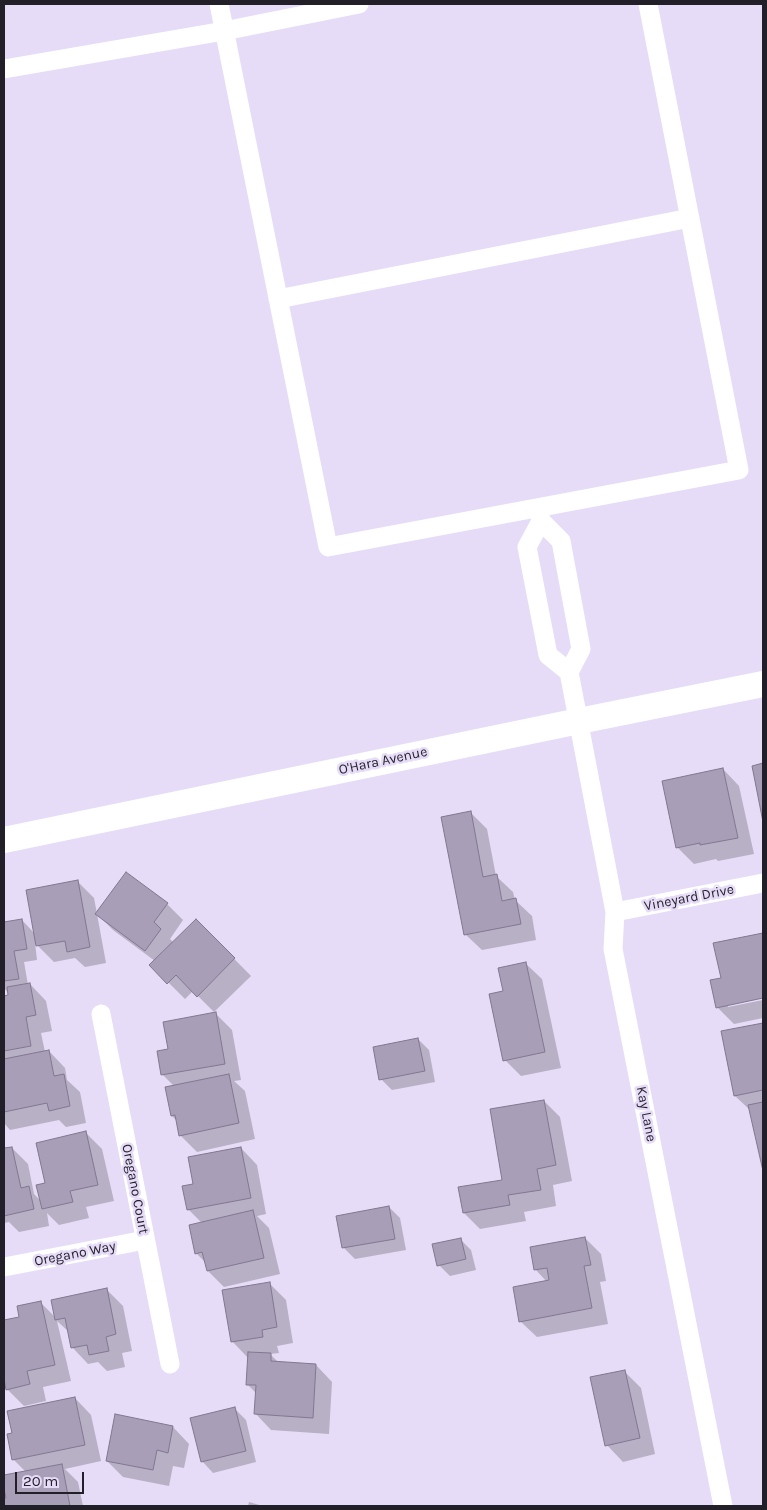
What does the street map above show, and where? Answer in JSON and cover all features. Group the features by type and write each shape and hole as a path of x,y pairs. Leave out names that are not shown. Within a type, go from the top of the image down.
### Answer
{"main road":[{"name":"O'Hara Avenue","path":"4,840 763,684"}],"street":[{"path":"219,4 328,547 540,514 740,470 648,4"},
{"path":"4,70 224,31 359,4"},
{"path":"278,299 690,218"},
{"path":"540,514 561,542 582,649 569,672 548,655 529,556 528,547 540,514"},
{"name":"Kay Lane","path":"569,672 615,912 613,949 723,1506"},
{"name":"Vineyard Drive","path":"615,912 763,883"},
{"name":"Oregano Court","path":"101,1014 170,1364"},
{"name":"Oregano Way","path":"4,1267 146,1240"}],"building":[{"path":"763,763 763,822 752,766"},
{"path":"723,768 738,838 676,848 662,781"},
{"path":"471,811 483,877 497,874 502,901 516,898 521,924 464,935 441,817"},
{"path":"126,872 168,903 154,922 161,929 145,951 95,914"},
{"path":"78,880 90,947 67,952 65,941 36,946 26,890"},
{"path":"22,919 27,949 14,951 19,979 4,981 4,922"},
{"path":"196,919 235,958 197,997 176,975 167,984 149,965"},
{"path":"763,933 763,998 716,1008 710,980 721,978 713,943"},
{"path":"526,962 545,1052 503,1061 489,994 503,991 498,968"},
{"path":"30,983 36,1015 26,1017 31,1046 4,1051 4,996 8,995 7,987"},
{"path":"216,1012 225,1064 161,1075 157,1051 168,1049 163,1022"},
{"path":"763,1023 763,1090 734,1096 721,1031"},
{"path":"418,1038 425,1071 379,1080 373,1047"},
{"path":"49,1050 54,1076 64,1074 70,1106 49,1111 47,1103 4,1112 4,1059"},
{"path":"229,1074 239,1123 179,1136 175,1115 171,1116 165,1087"},
{"path":"544,1100 556,1165 537,1169 541,1190 508,1195 510,1205 463,1213 458,1187 502,1180 490,1109"},
{"path":"763,1102 763,1171 748,1105"},
{"path":"86,1131 98,1185 70,1191 73,1202 42,1209 36,1185 45,1183 36,1143"},
{"path":"12,1147 21,1188 29,1186 34,1209 4,1216 4,1148"},
{"path":"241,1147 251,1198 187,1210 182,1186 193,1184 188,1157"},
{"path":"389,1206 395,1239 342,1248 336,1216"},
{"path":"253,1210 264,1258 207,1271 202,1252 195,1254 189,1225"},
{"path":"585,1237 591,1265 584,1266 592,1308 519,1322 513,1287 549,1280 547,1268 534,1270 530,1247"},
{"path":"461,1238 466,1259 437,1266 432,1244"},
{"path":"270,1282 277,1327 262,1330 263,1337 231,1342 222,1290"},
{"path":"107,1288 116,1334 106,1337 109,1351 89,1355 87,1345 71,1348 65,1318 55,1320 51,1300"},
{"path":"41,1301 55,1365 27,1371 30,1384 6,1390 4,1379 4,1320 19,1317 17,1306"},
{"path":"248,1352 271,1353 271,1361 316,1364 313,1418 254,1414 256,1385 246,1385"},
{"path":"625,1370 640,1438 605,1446 590,1377"},
{"path":"75,1397 85,1445 12,1460 7,1434 12,1433 7,1411"},
{"path":"235,1407 246,1451 201,1462 190,1418"},
{"path":"115,1414 173,1426 168,1453 157,1450 153,1470 106,1461"},
{"path":"62,1464 70,1506 4,1506 4,1498 6,1498 4,1475"}]}
